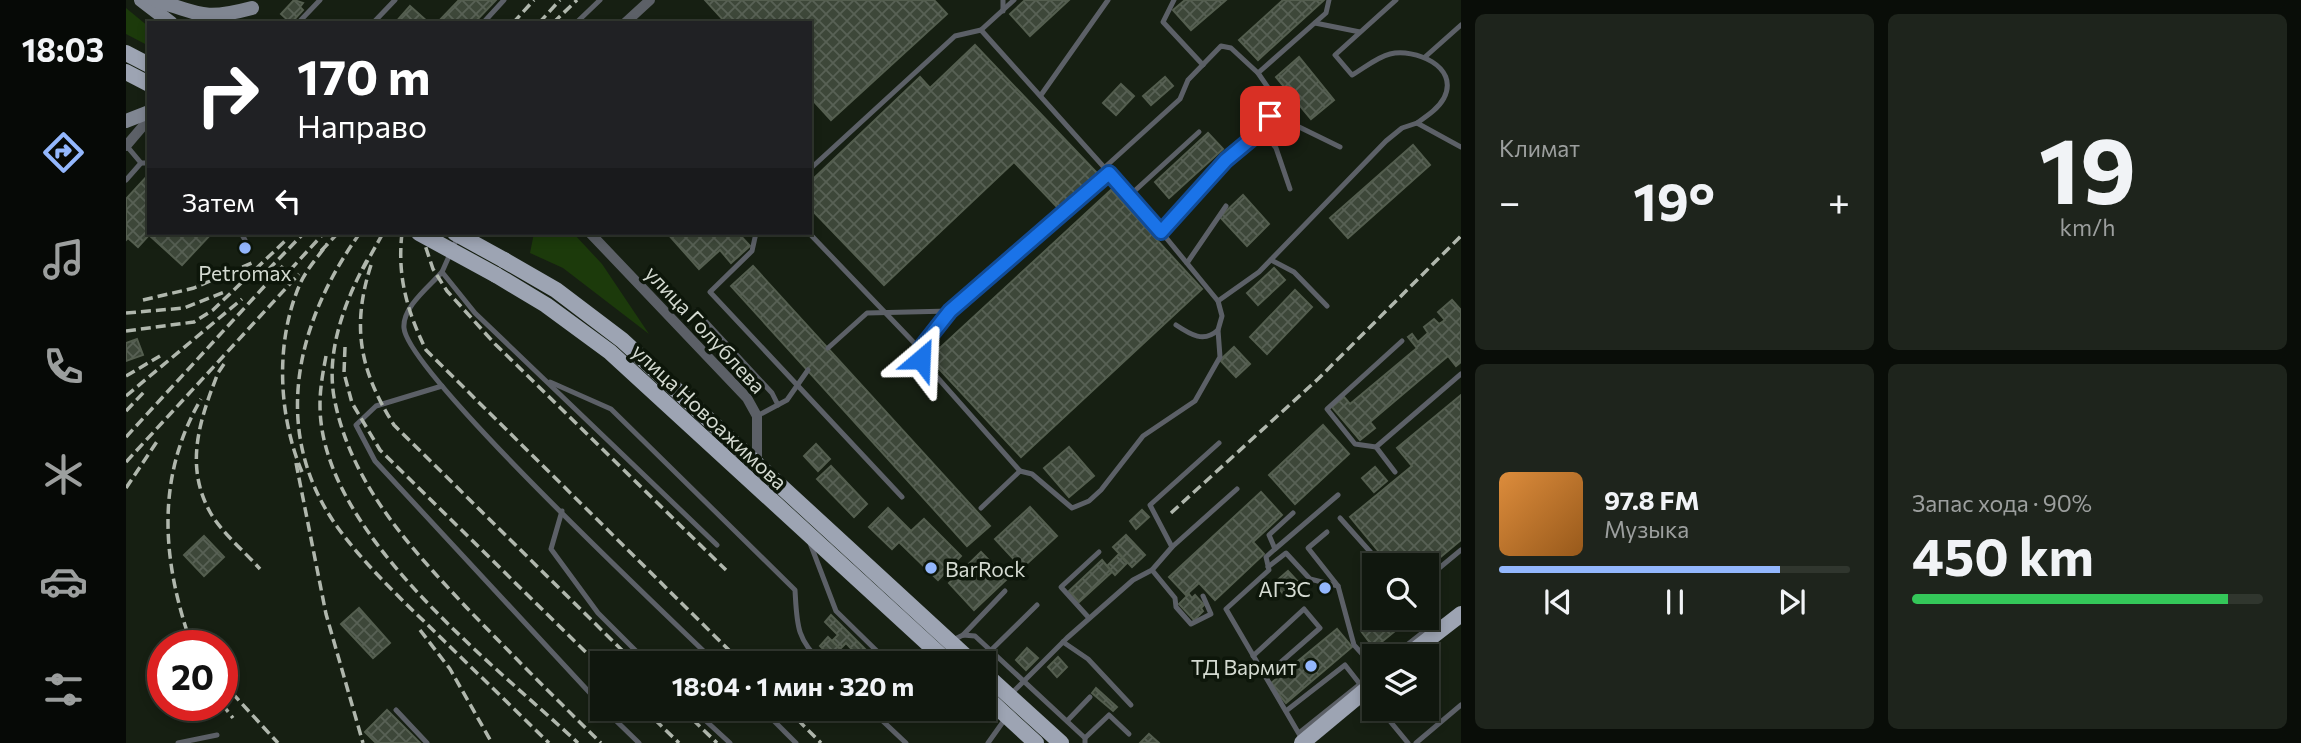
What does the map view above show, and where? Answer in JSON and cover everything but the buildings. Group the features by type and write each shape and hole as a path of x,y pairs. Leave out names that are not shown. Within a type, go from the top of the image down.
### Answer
{"main road":[{"path":"141,0 167,21"},
{"path":"155,0 202,16 219,17 255,4"},
{"path":"240,21 255,4"},
{"path":"127,54 147,64"},
{"path":"126,72 147,83"},
{"path":"126,121 147,113"},
{"name":"улица Новоажимова","path":"423,235 546,305 610,352 935,651"},
{"name":"улица Новоажимова","path":"460,235 556,290 607,328 757,466 956,638 966,651"},
{"path":"1439,627 1461,614"},
{"path":"1420,644 1434,630"},
{"path":"996,684 1061,743"},
{"path":"1302,739 1362,694"},
{"path":"996,706 1037,743"}],"street":[{"path":"627,21 650,0"},
{"path":"126,145 147,121"},
{"name":"улица Голублева","path":"592,235 747,398 757,416 757,466"}],"lane":[{"path":"300,21 320,0"},
{"path":"375,21 395,0"},
{"path":"485,21 504,0"},
{"path":"578,21 600,0"},
{"path":"1003,0 1003,11"},
{"path":"812,167 955,36 981,30 1014,0"},
{"path":"1041,95 1108,0"},
{"path":"1174,0 1163,22 1203,65"},
{"path":"1258,73 1326,13 1329,0"},
{"path":"1218,301 1270,260 1386,141 1402,128 1417,123 1436,109 1445,96 1448,85 1438,65 1420,54 1390,54 1352,75 1335,55 1396,0"},
{"path":"1315,23 1360,32"},
{"path":"1425,57 1461,25"},
{"path":"811,235 920,349 921,359 1020,471 1032,474 1072,508 1089,501 1143,436 1195,401 1220,357 1218,330 1222,316 1218,301 1107,170 981,30"},
{"path":"920,349 950,311 1107,170 1180,99 1188,80 1221,46 1231,48 1258,73 1293,124 1340,147"},
{"path":"1161,232 1226,160 1262,130 1278,103"},
{"path":"1417,123 1461,147"},
{"path":"1262,130 1276,148 1290,189"},
{"path":"1129,196 1199,132"},
{"path":"126,145 141,163"},
{"path":"126,180 141,163 147,163"},
{"path":"1187,263 1226,206"},
{"path":"242,235 245,240"},
{"path":"456,235 442,272 404,317 404,331 420,360 463,412 704,651"},
{"path":"756,235 752,251 710,292 902,497"},
{"path":"1270,260 1294,272 1327,306"},
{"path":"442,272 475,313 717,545"},
{"path":"696,311 772,393 778,405"},
{"path":"828,348 867,313 950,311"},
{"path":"1176,325 1200,338 1211,337 1218,330"},
{"path":"1395,472 1376,447 1355,444 1326,409 1402,341"},
{"path":"757,416 787,400 808,370"},
{"path":"1376,447 1461,374"},
{"path":"544,379 611,409 795,590 798,630 809,651"},
{"path":"442,386 376,406 356,425 375,461 590,694"},
{"path":"1172,547 1150,505 1219,443"},
{"path":"981,508 1020,471"},
{"path":"1009,696 1089,618 1133,580 1152,570 1172,547 1237,489"},
{"path":"1302,739 1226,609 1269,570 1266,557 1338,495"},
{"path":"562,511 551,549 598,613 636,651"},
{"path":"1275,550 1269,535 1293,513"},
{"path":"1340,518 1371,553"},
{"path":"805,530 836,611 877,651"},
{"path":"1327,532 1308,548 1338,586 1354,645 1362,654"},
{"path":"1439,568 1461,550"},
{"path":"1089,618 1061,587 1099,552"},
{"path":"1268,567 1286,553 1310,579 1338,586"},
{"path":"1152,570 1175,598 1176,607 1191,624 1211,614 1203,596"},
{"path":"956,638 1005,592"},
{"path":"992,650 1037,606"},
{"path":"1253,656 1304,609 1320,628 1265,676"},
{"path":"1412,644 1434,630"},
{"path":"956,638 975,636 1087,741 1110,715 1129,734"},
{"path":"1063,642 1088,659 1131,705"},
{"path":"1286,711 1345,665 1362,683"},
{"path":"1067,721 1090,697"},
{"path":"1416,743 1461,705"},
{"path":"396,710 427,743"},
{"path":"988,743 1007,716"},
{"path":"616,721 639,743"},
{"path":"705,721 730,743"},
{"path":"774,721 796,743"},
{"path":"883,721 906,743"},
{"path":"1390,721 1409,743"},
{"path":"178,743 217,735"}],"green space":[{"path":"126,8 147,25 147,45 126,34"},
{"path":"534,235 575,235 602,264 649,334 563,268 530,253"}],"railway":[{"path":"515,21 534,0"},
{"path":"541,21 560,0"},
{"path":"555,21 577,0"},
{"path":"268,270 302,235"},
{"path":"280,281 322,235"},
{"path":"321,251 336,235"},
{"path":"359,235 338,267 320,303 307,340 299,378 298,416 303,454 317,491 349,542 409,607 549,743"},
{"path":"363,269 382,235"},
{"path":"402,235 402,279 426,350 730,651"},
{"path":"422,235 433,269 447,291 495,344 726,570"},
{"path":"1171,513 1318,379 1461,236"},
{"path":"126,331 194,322 213,310 285,241"},
{"path":"302,472 288,427 284,402 283,354 286,329 300,284 327,244"},
{"path":"367,260 351,292 339,326 333,362 334,397 353,458 385,511 424,561 601,743"},
{"path":"143,300 194,288 254,262"},
{"path":"371,265 361,309 362,348 373,386 394,425 623,651"},
{"path":"126,437 283,266"},
{"path":"126,462 299,274"},
{"path":"126,313 184,308 227,291"},
{"path":"126,396 242,299"},
{"path":"345,347 344,373 352,403 380,450 590,656"},
{"path":"126,376 160,356"},
{"path":"326,356 320,404 327,452 348,500 379,546 416,591 458,634 578,743"},
{"path":"224,364 218,373 201,425 196,459 198,477 202,494 215,520 260,569"},
{"path":"126,411 144,392"},
{"path":"187,630 174,583 168,521 176,459 186,429 201,399"},
{"path":"126,488 158,440"},
{"path":"296,463 326,614 363,743"},
{"path":"420,630 450,669 492,743"},
{"path":"238,699 278,743"},
{"path":"656,721 679,743"},
{"path":"694,721 717,743"},
{"path":"799,721 821,743"}],"place":[{"name":"Petromax","path":"245,248"},
{"name":"BarRock","path":"931,568"},
{"name":"АГЗС","path":"1325,588"},
{"name":"ТД Вармит","path":"1311,666"}],"route":[{"path":"921,359 920,349 950,311 1109,173 1161,232 1226,160 1262,130 1270,116"}]}
